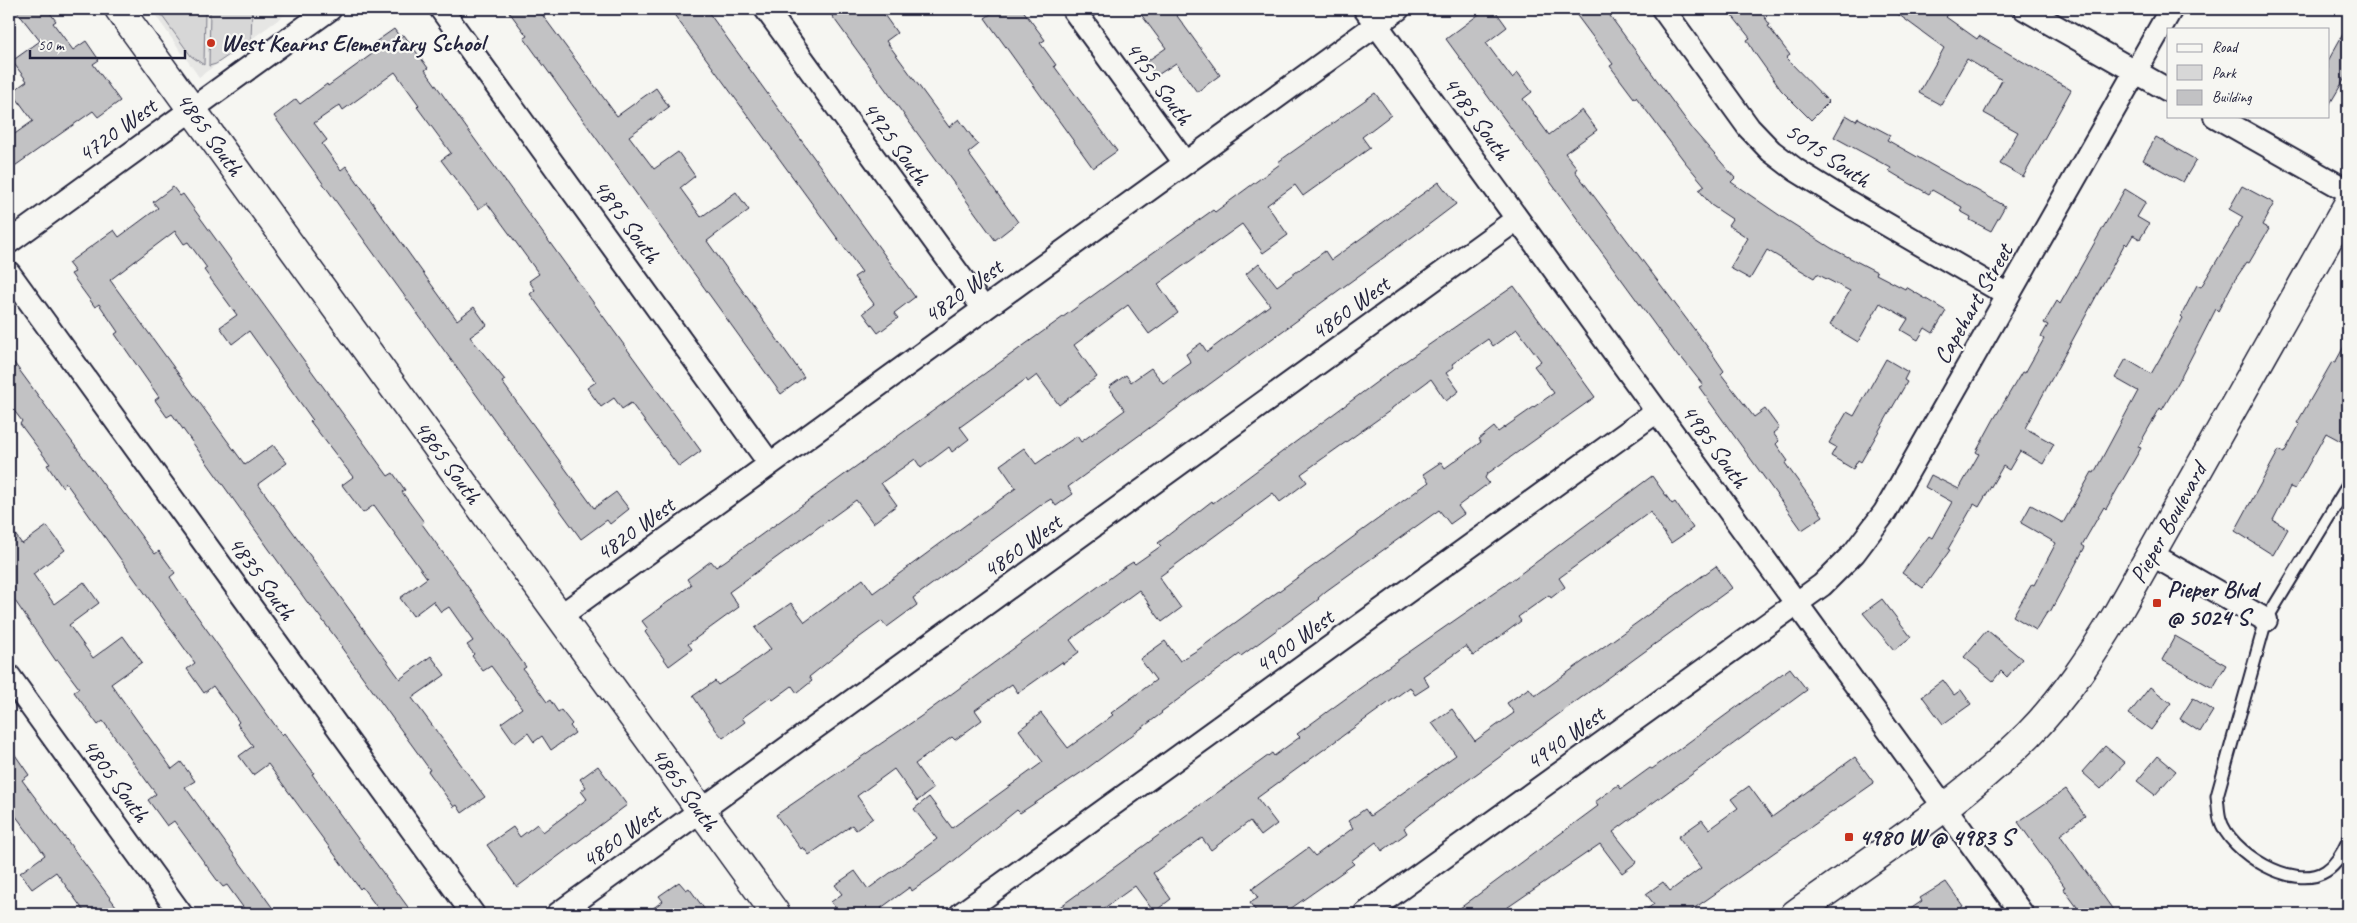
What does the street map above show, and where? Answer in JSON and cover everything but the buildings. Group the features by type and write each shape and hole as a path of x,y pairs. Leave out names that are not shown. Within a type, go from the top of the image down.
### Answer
{"street":[{"name":"4865 South","path":"120,9 776,914"},
{"name":"4720 West","path":"9,242 330,9"},
{"name":"4895 South","path":"441,9 770,464"},
{"name":"4925 South","path":"766,9 984,309"},
{"name":"4955 South","path":"1073,9 1185,163"},
{"name":"4820 West","path":"560,616 1185,163 1371,17 1398,9"},
{"name":"5015 South","path":"1663,9 1750,128 1771,151 1796,170 1843,199 2008,295"},
{"path":"2025,9 2167,89"},
{"name":"Capehart Street","path":"1795,604 1822,585 1854,553 1885,512 2171,9"},
{"name":"4985 South","path":"1371,17 1657,410 1795,604 2022,914"},
{"path":"2219,118 2348,191"},
{"name":"Pieper Boulevard","path":"1795,914 1944,806 2003,759 2056,704 2088,662 2348,204"},
{"name":"4860 West","path":"558,914 1517,219"},
{"name":"4835 South","path":"9,273 473,914"},
{"name":"4900 West","path":"961,914 1657,410"},
{"path":"2150,554 2266,620"},
{"name":"4940 West","path":"1365,914 1795,604"},
{"name":"4805 South","path":"9,676 181,914"}],"lane":[{"path":"2348,485 2266,620 2217,796 2220,820 2236,846 2260,864 2301,878 2325,872 2340,857 2348,841"}],"shaded area":[{"name":"West Kearns Elementary School","path":"151,9 293,9 199,77"}],"green space":[{"path":"157,9 205,9 204,65 191,56"},
{"path":"210,9 255,9 252,11 251,40 216,64 209,66"}],"place":[{"name":"West Kearns Elementary School","path":"211,43"},
{"name":"Pieper Blvd @ 5024 S","path":"2157,603"},
{"name":"4980 W @ 4983 S","path":"1849,837"}]}
